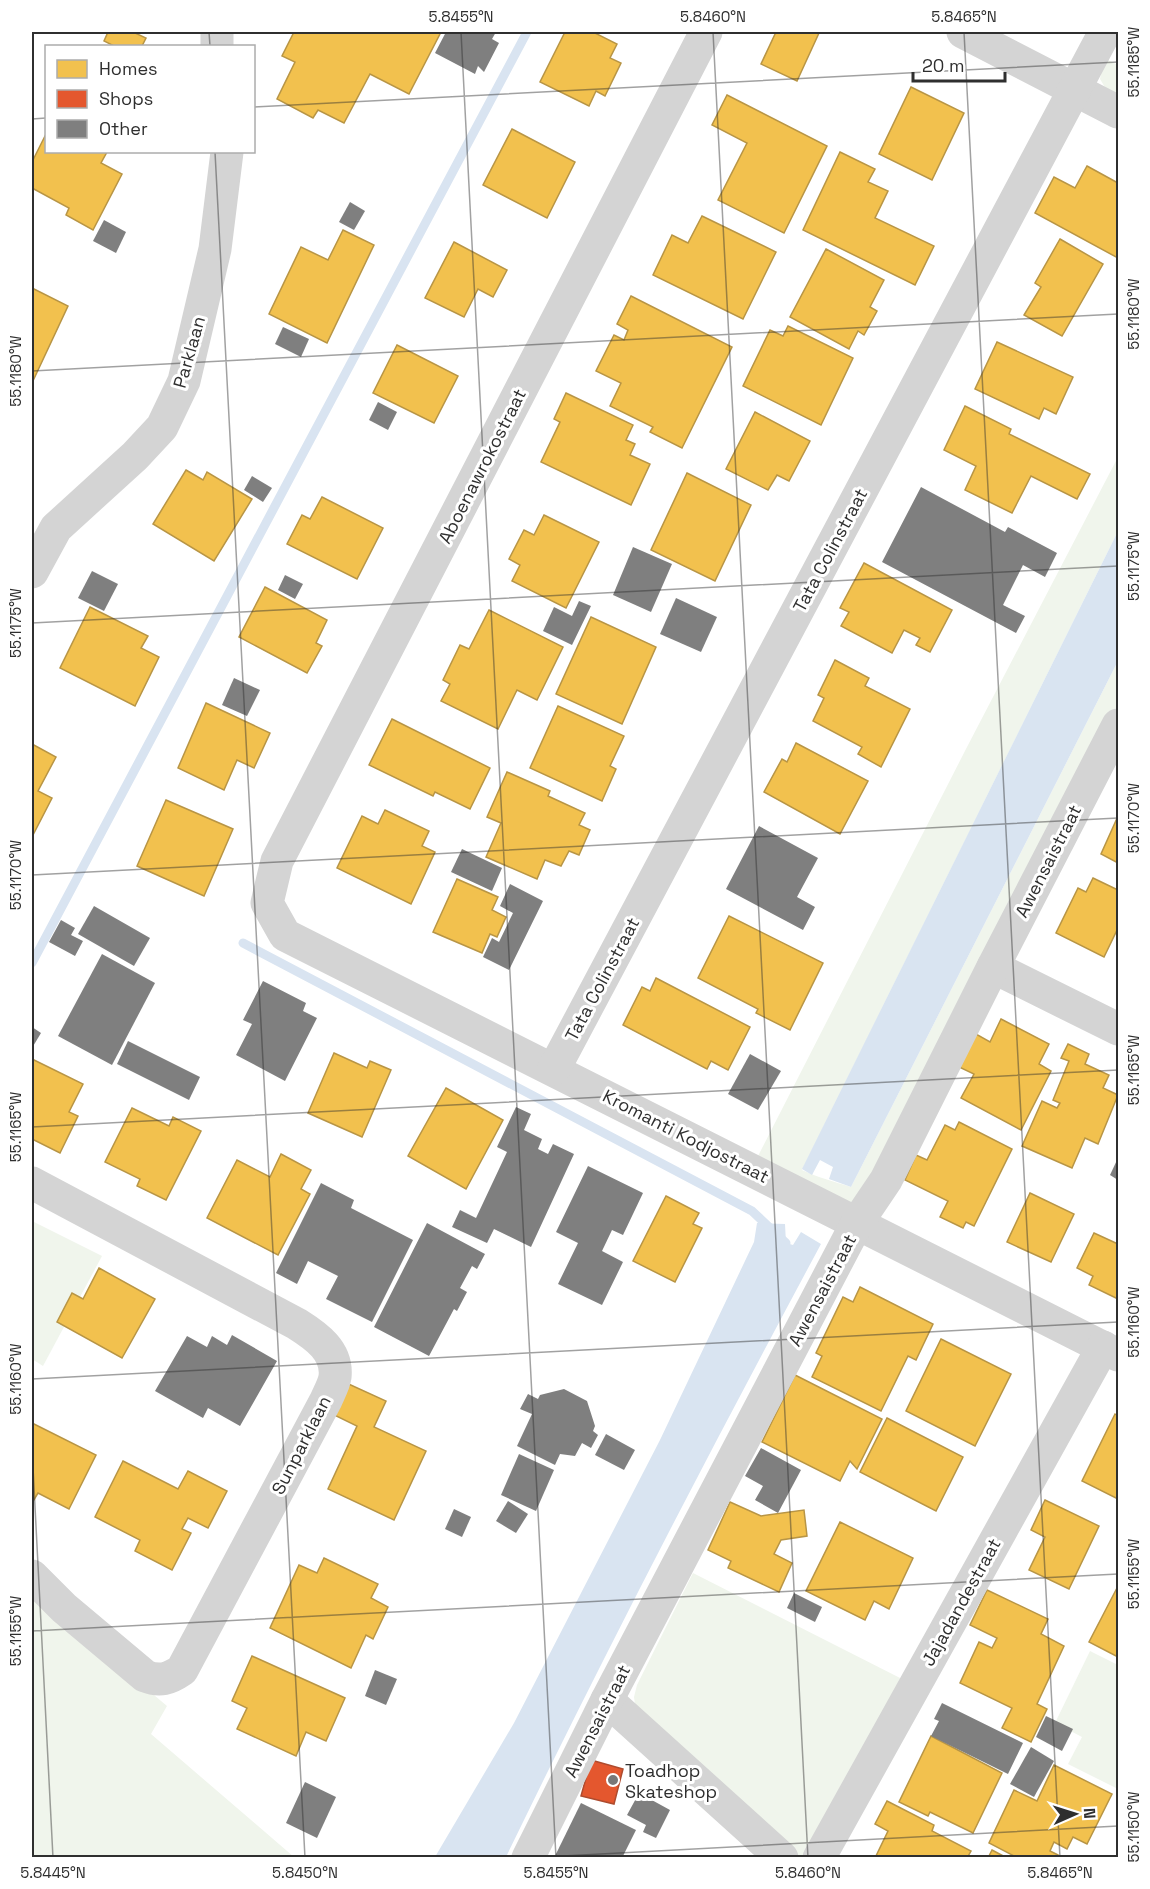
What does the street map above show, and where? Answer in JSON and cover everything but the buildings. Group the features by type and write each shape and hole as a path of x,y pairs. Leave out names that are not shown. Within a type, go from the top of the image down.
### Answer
{"street":[{"name":"Aboenawrokostraat","path":"267,903 277,861 706,32"},
{"path":"963,32 1119,112"},
{"name":"Tata Colinstraat","path":"554,1069 1105,32"},
{"name":"Parklaan","path":"32,572 56,528 135,456 162,427 183,381 215,249 227,153"},
{"name":"Awensaistraat","path":"528,1857 607,1700 857,1223 886,1180 993,967 1119,725"},
{"name":"Kromanti Kodjostraat","path":"267,903 285,935 1111,1351"},
{"path":"993,967 1119,1029"},
{"name":"Sunparklaan","path":"32,1183 313,1334 320,1339 332,1356 335,1376 326,1400 182,1670 169,1678 155,1680 145,1676 64,1608 32,1576"},
{"name":"Jajadandestraat","path":"819,1857 1111,1351"},
{"path":"607,1700 782,1857"}],"shaded area":[{"path":"1104,58 1118,65 1118,100 1110,96 1100,79"},
{"path":"1118,457 1118,531 802,1170 851,1187 1118,661 1118,704 879,1174 856,1203 842,1204 756,1160"},
{"path":"1118,531 1118,661 851,1187 829,1179 833,1167 820,1160 812,1175 802,1169"},
{"path":"32,1221 102,1256 43,1366 32,1359"},
{"path":"757,1223 785,1224 786,1243 793,1245 801,1232 821,1244 660,1549 506,1857 435,1857 514,1723 660,1440 754,1242"},
{"path":"693,1573 908,1682 810,1857 792,1857 636,1712 634,1697 637,1685"},
{"path":"32,1592 167,1706 151,1734 294,1857 32,1857"},
{"path":"1090,1651 1118,1665 1118,1789 1068,1764 1082,1737 1055,1723"}],"waterway":[{"path":"32,963 527,32"},
{"path":"243,943 752,1211 786,1243"}],"place":[{"name":"Toadhop Skateshop","path":"613,1780"}]}
